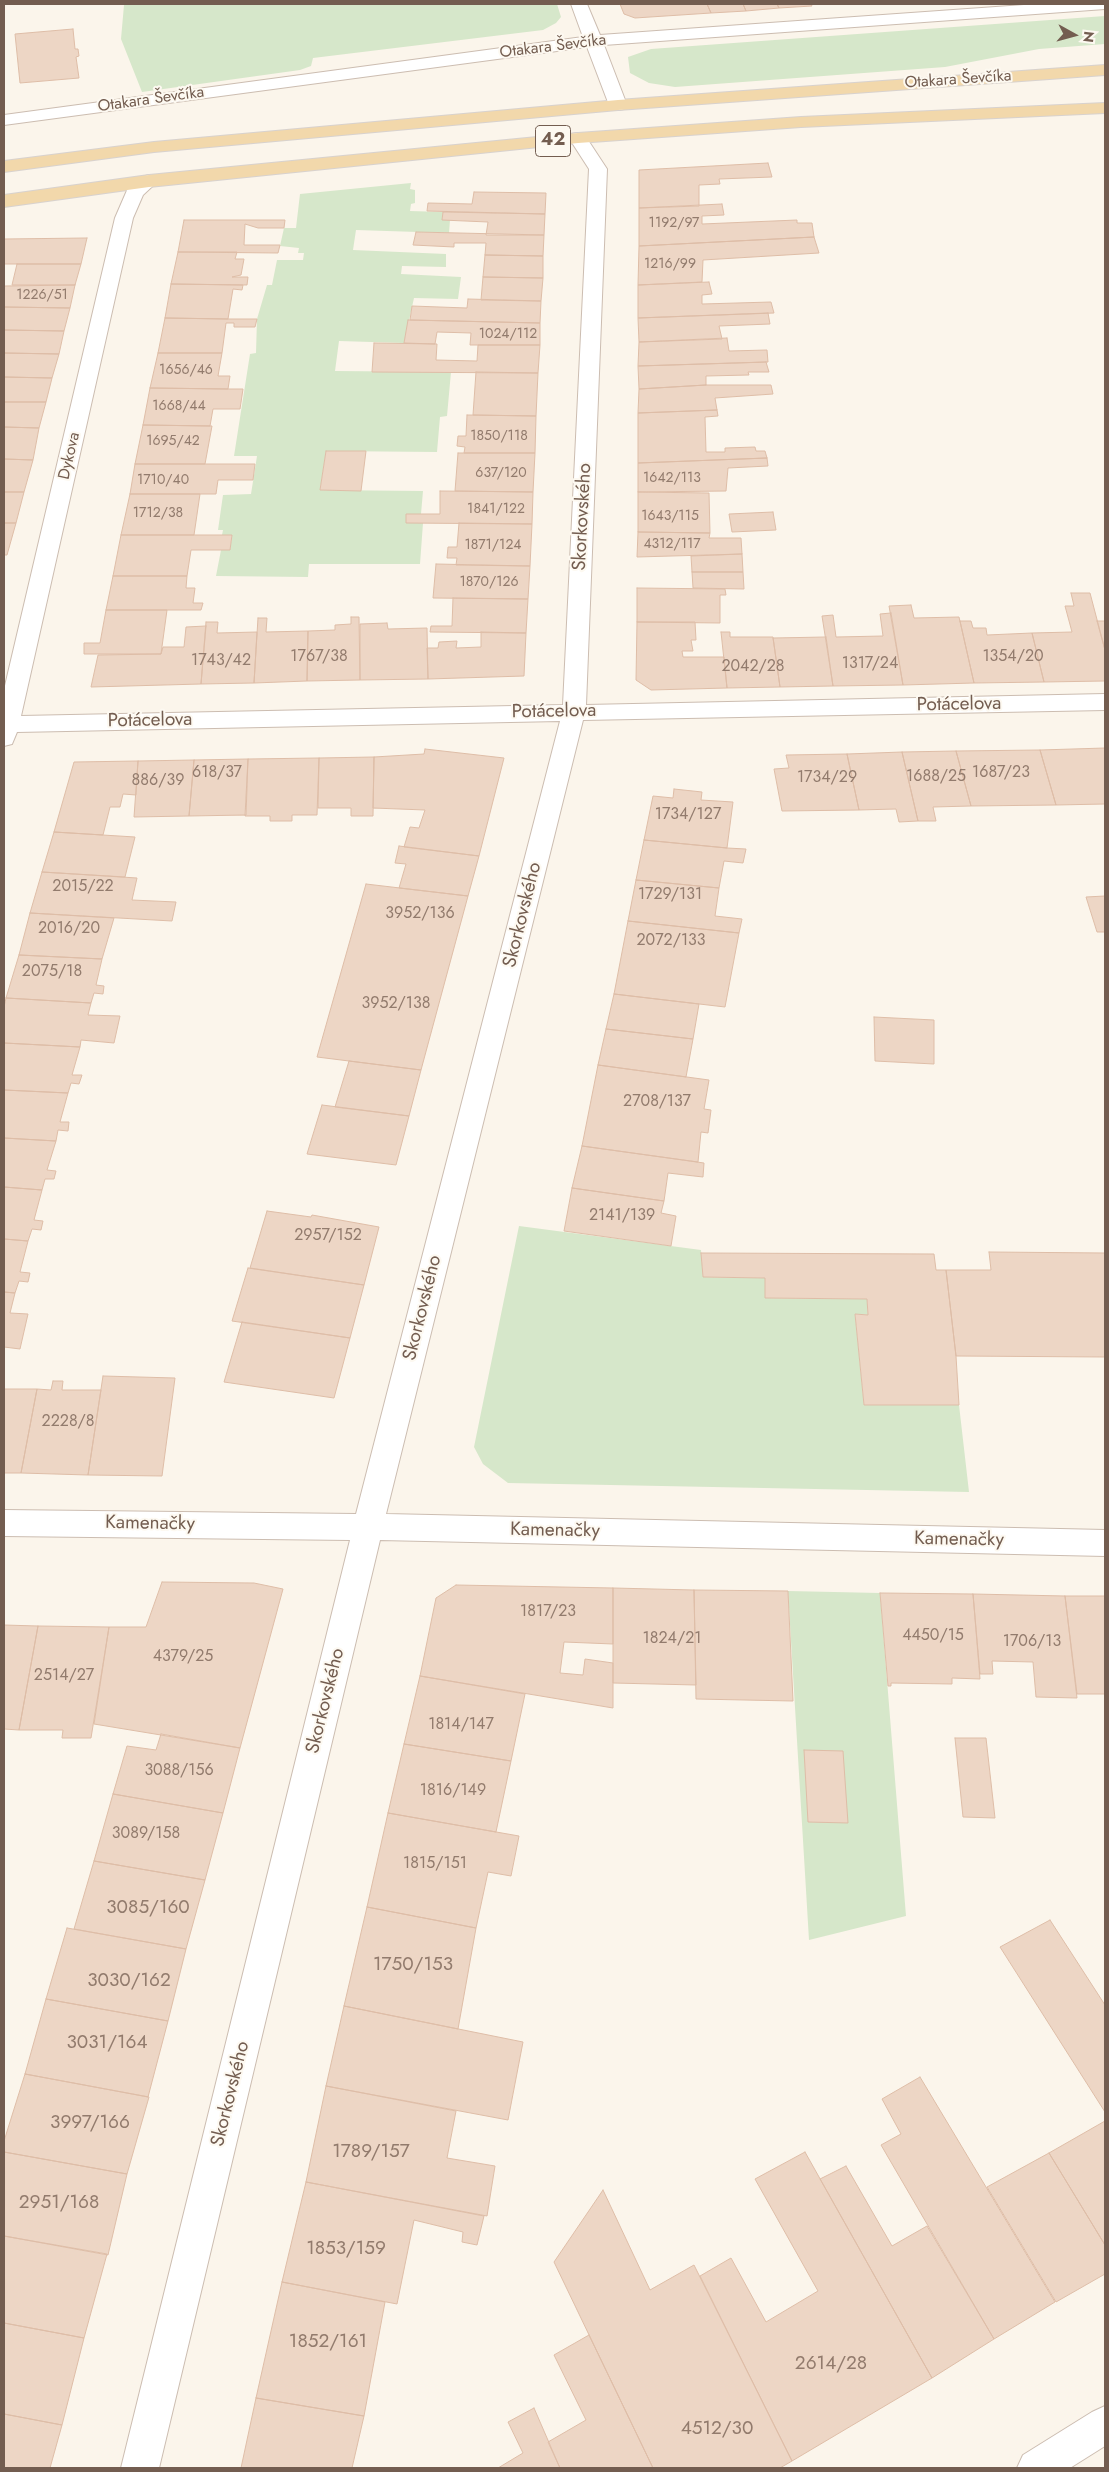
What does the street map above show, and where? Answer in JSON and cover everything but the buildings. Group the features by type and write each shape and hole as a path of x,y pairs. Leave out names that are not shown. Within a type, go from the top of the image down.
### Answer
{"main road":[{"name":"Otakara Ševčíka","path":"4,167 154,147 618,105 1105,70"},
{"name":"Otakara Ševčíka","path":"4,201 149,181 578,138 829,120 1105,108"}],"street":[{"path":"579,4 618,105"},
{"name":"Otakara Ševčíka","path":"4,120 593,41 1105,4"},
{"name":"Skorkovského","path":"140,2468 368,1527 574,711 598,169 578,138"},
{"name":"Dykova","path":"5,729 124,218 136,192 149,181"},
{"name":"Potácelova","path":"5,729 574,711 1105,702"},
{"name":"Kamenačky","path":"4,1523 368,1527 1105,1543"},
{"path":"1036,2468 1105,2425"}],"green space":[{"path":"557,4 561,17 556,23 543,30 313,58 311,66 300,70 142,92 121,39 124,5"},
{"path":"1105,16 1105,44 1039,49 945,67 675,87 649,83 630,73 628,57 651,49"},
{"path":"411,183 410,189 415,190 415,203 411,204 410,211 443,212 442,220 450,220 449,233 356,230 353,250 446,254 446,267 402,266 401,274 461,277 458,299 414,298 404,343 339,341 335,371 451,372 447,416 440,417 437,452 326,451 320,490 423,491 421,514 406,514 406,522 423,523 420,564 309,564 308,577 216,576 221,550 230,549 232,536 222,535 223,530 218,530 223,495 251,494 257,456 234,456 250,354 256,353 257,319 267,285 272,285 277,260 303,260 304,253 298,253 299,248 280,246 284,228 296,228 300,194"},
{"path":"519,1226 701,1250 703,1277 765,1278 766,1298 867,1299 868,1315 855,1314 864,1405 959,1405 969,1492 508,1483 483,1464 474,1447"},
{"path":"788,1591 880,1593 906,1916 809,1940"}]}
